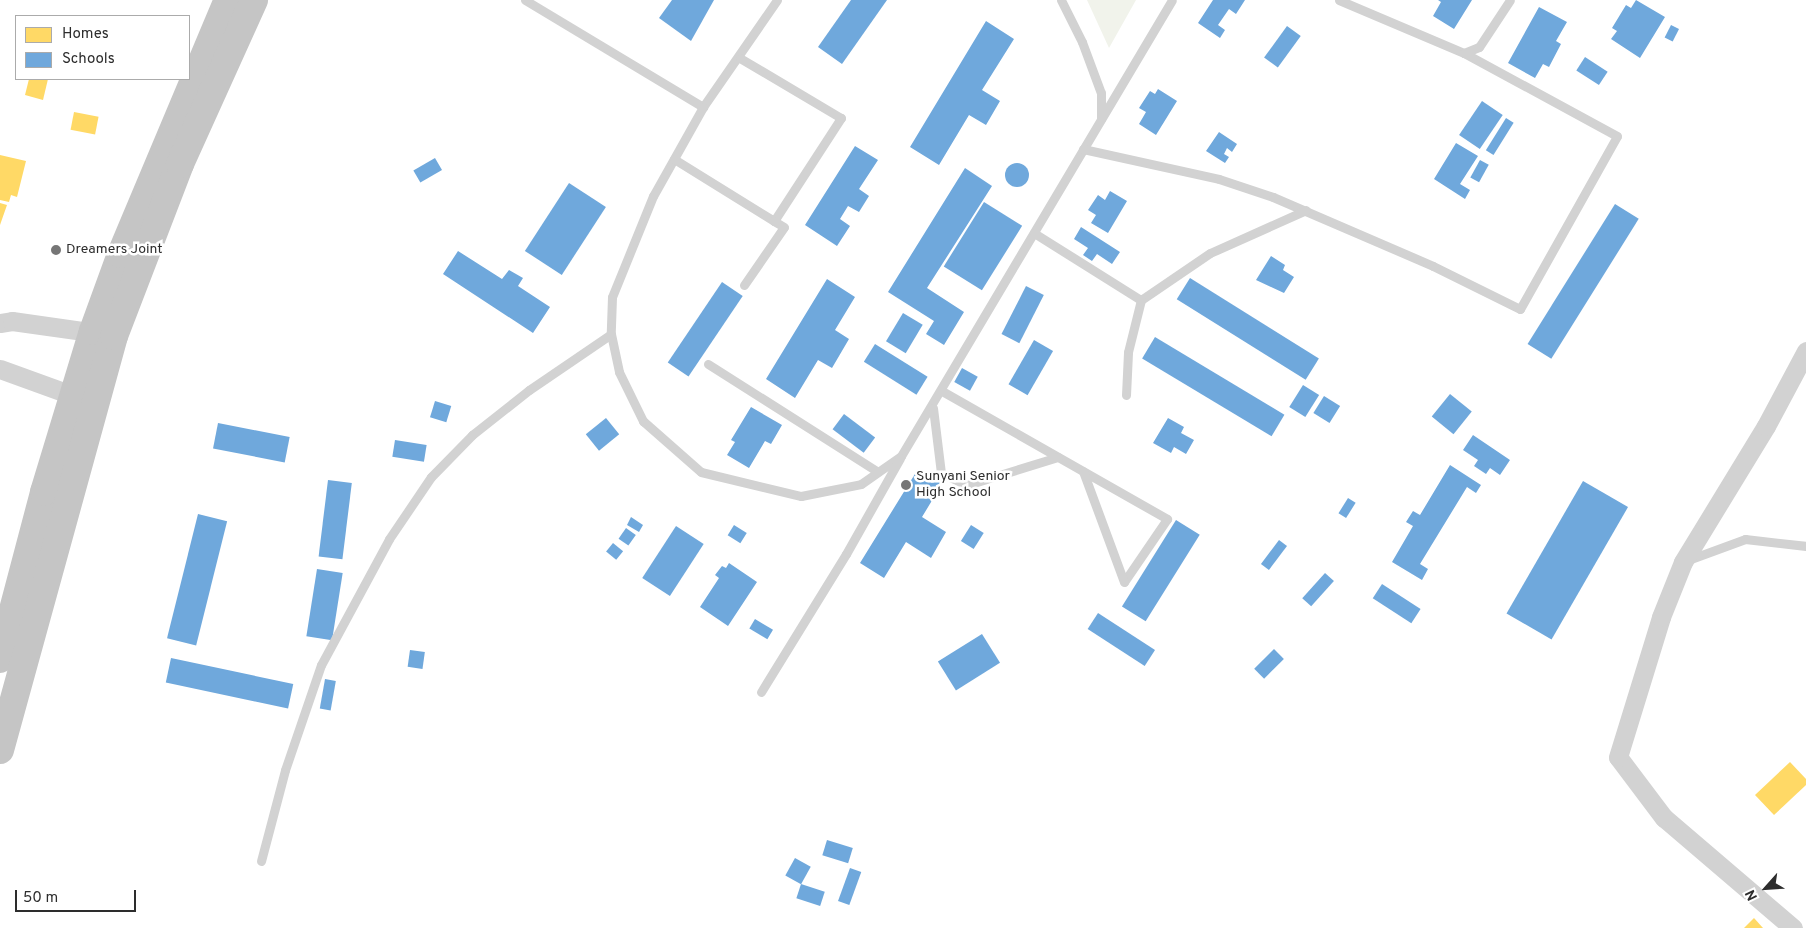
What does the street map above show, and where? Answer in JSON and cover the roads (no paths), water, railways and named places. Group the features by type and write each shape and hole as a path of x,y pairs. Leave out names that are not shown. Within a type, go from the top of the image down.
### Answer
{"main road":[{"path":"0,750 104,334 120,254 228,0"},
{"path":"0,659 72,395 104,334 254,0"}],"street":[{"path":"0,323 12,321 104,334"},
{"path":"1793,928 1664,818 1618,757 1661,617 1683,562 1766,426 1806,351"},
{"path":"0,369 72,395"}],"lane":[{"path":"525,0 703,107"},
{"path":"777,0 740,58 703,107 653,196 612,297 611,334 619,372 643,421 702,472 801,496 861,484 901,456"},
{"path":"1061,0 1082,42 1101,94 1101,120"},
{"path":"760,692 846,554 901,456 942,392 1172,0"},
{"path":"1083,149 1219,179 1306,210 1433,266 1520,309 1617,136 1464,53 1339,0"},
{"path":"1464,53 1478,47 1510,0"},
{"path":"740,58 841,118 774,221"},
{"path":"674,159 784,227 744,285"},
{"path":"1126,395 1128,352 1141,300 1210,253 1306,210"},
{"path":"1034,234 1141,300"},
{"path":"261,861 285,770 321,664 389,539 431,477 472,435 529,390 611,334"},
{"path":"708,364 878,472"},
{"path":"942,392 1083,471 1168,519 1124,582 1083,471"},
{"path":"933,407 941,473 967,485 1058,457"},
{"path":"1683,562 1744,539 1806,546"}],"place":[{"name":"Dreamers Joint","path":"56,250"},
{"name":"Sunyani Senior High School","path":"906,485"}]}
